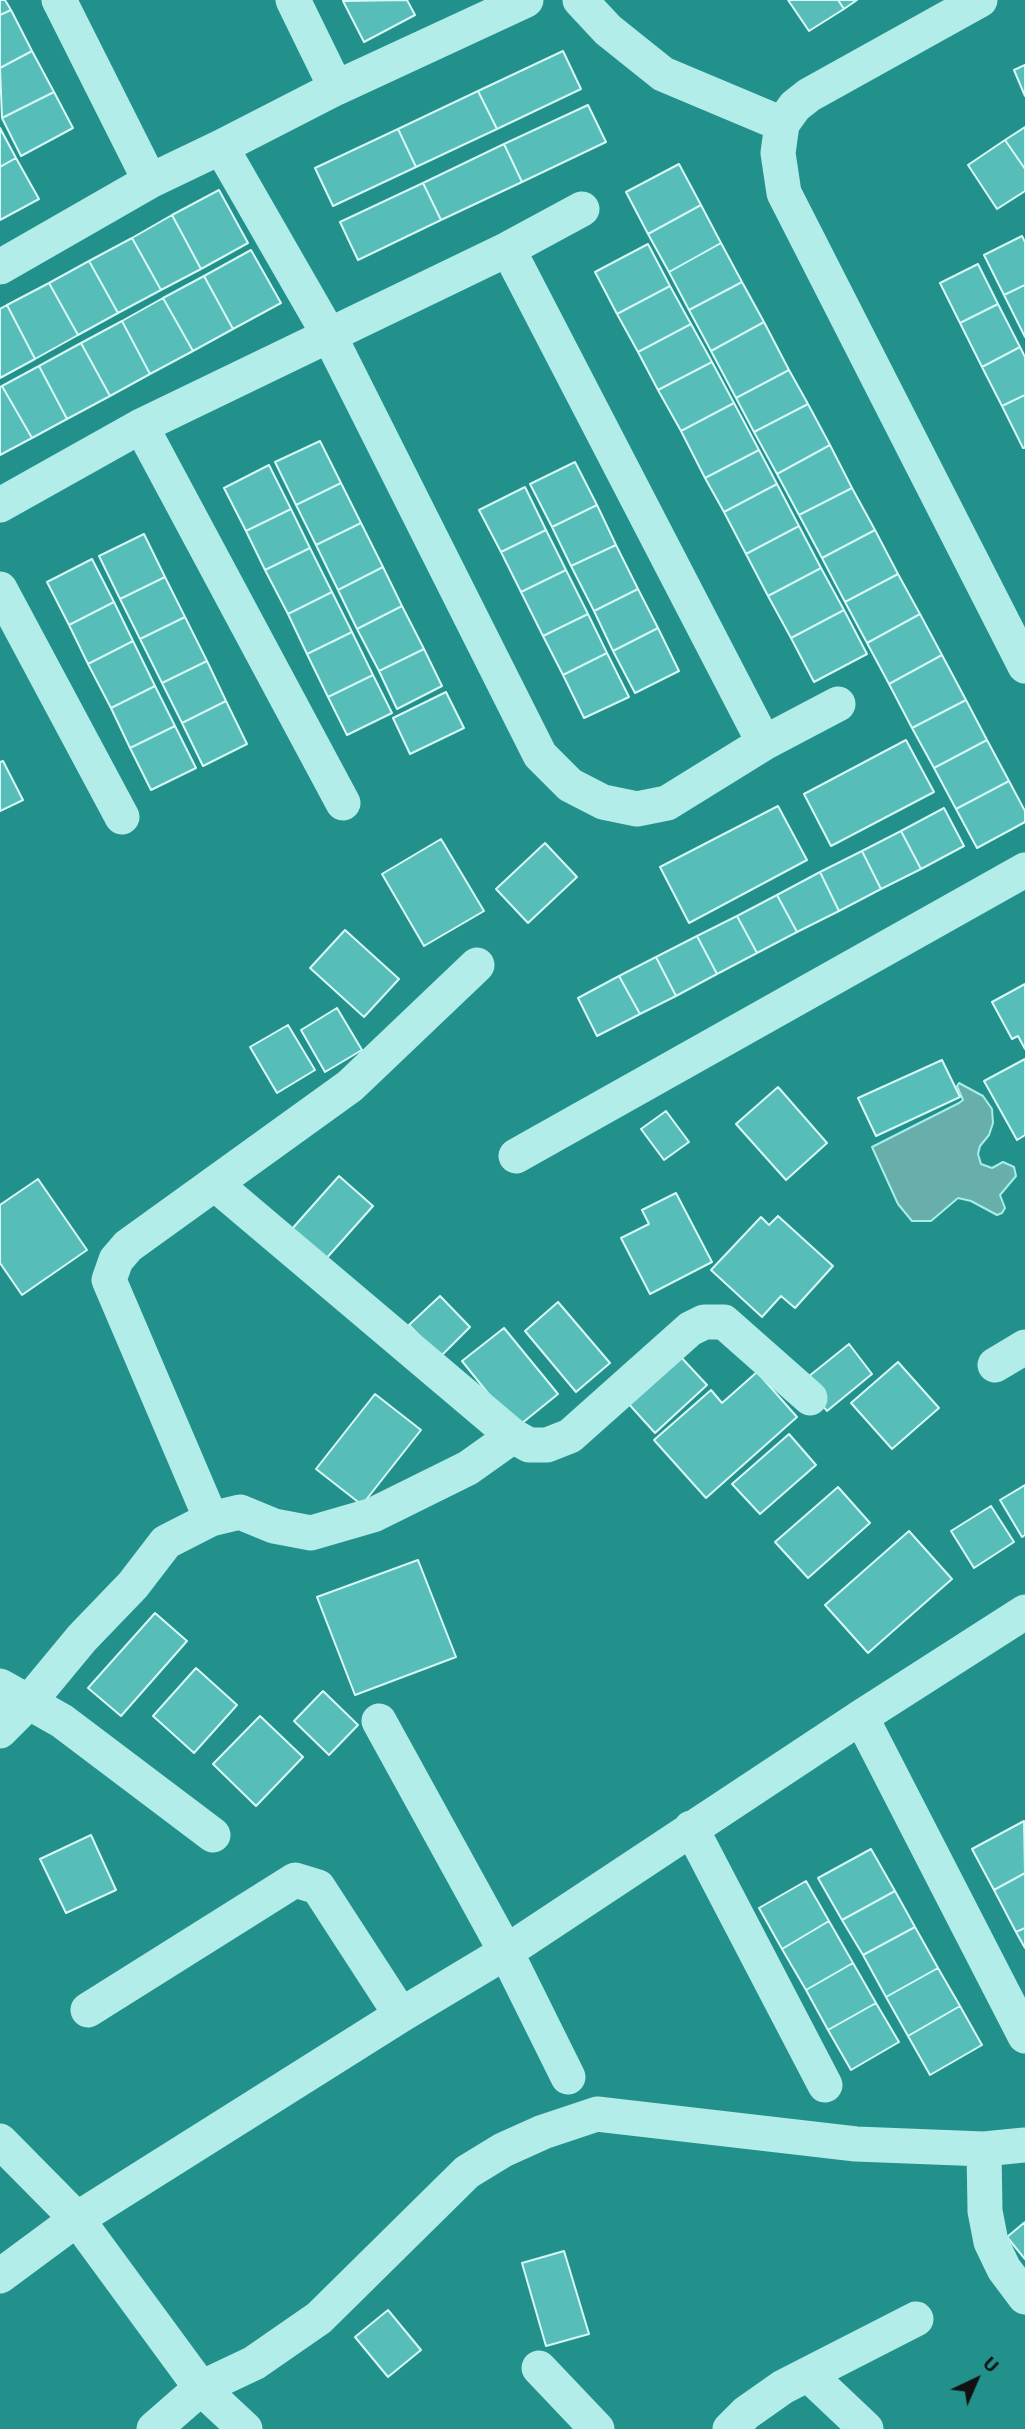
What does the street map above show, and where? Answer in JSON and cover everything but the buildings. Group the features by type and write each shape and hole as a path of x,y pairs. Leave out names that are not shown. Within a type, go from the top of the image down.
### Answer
{"street":[{"path":"59,0 150,181"},
{"path":"293,0 336,88"},
{"path":"580,0 608,30 663,74 782,124"},
{"path":"980,0 809,94 794,106 782,124 778,153 784,193 1025,666"},
{"path":"0,267 150,181 336,88 521,1"},
{"path":"221,147 329,335 540,755 570,785 603,802 637,809 667,803 764,743 838,704"},
{"path":"0,505 141,426 508,250 582,209"},
{"path":"508,250 764,743"},
{"path":"141,426 343,803"},
{"path":"0,589 122,817"},
{"path":"516,1156 1025,870"},
{"path":"211,1519 109,1280 116,1260 128,1246 350,1086 477,965"},
{"path":"215,1184 513,1436 529,1445 547,1446 570,1436 690,1329 704,1322 724,1322 810,1398"},
{"path":"995,1365 1025,1347"},
{"path":"0,1731 14,1694 82,1638 133,1585 166,1542 211,1519 240,1512 274,1526 311,1533 373,1515 468,1468 513,1436"},
{"path":"0,2276 77,2219 506,1952 691,1828 1025,1612"},
{"path":"14,1694 62,1721 213,1835"},
{"path":"861,1717 1025,2036"},
{"path":"379,1721 506,1952 568,2077"},
{"path":"691,1828 825,2085"},
{"path":"88,2010 295,1880 318,1887 401,2015"},
{"path":"154,2429 201,2388 254,2363 319,2318 467,2172 503,2150 543,2132 597,2114 856,2144 984,2149 1025,2145"},
{"path":"0,2141 77,2219 201,2388 245,2429"},
{"path":"984,2149 985,2211 991,2242 1004,2269 1025,2297"},
{"path":"730,2429 746,2413 773,2394 916,2319"},
{"path":"539,2368 597,2429"},
{"path":"809,2375 866,2429"}],"water":[{"path":"959,1083 983,1096 992,1109 993,1123 978,1154 981,1164 992,1168 1003,1162 1014,1167 1016,1176 1000,1195 1005,1208 1002,1213 997,1215 971,1201 958,1198 931,1221 912,1221 898,1204 872,1147 959,1103 963,1100 957,1086"}]}
